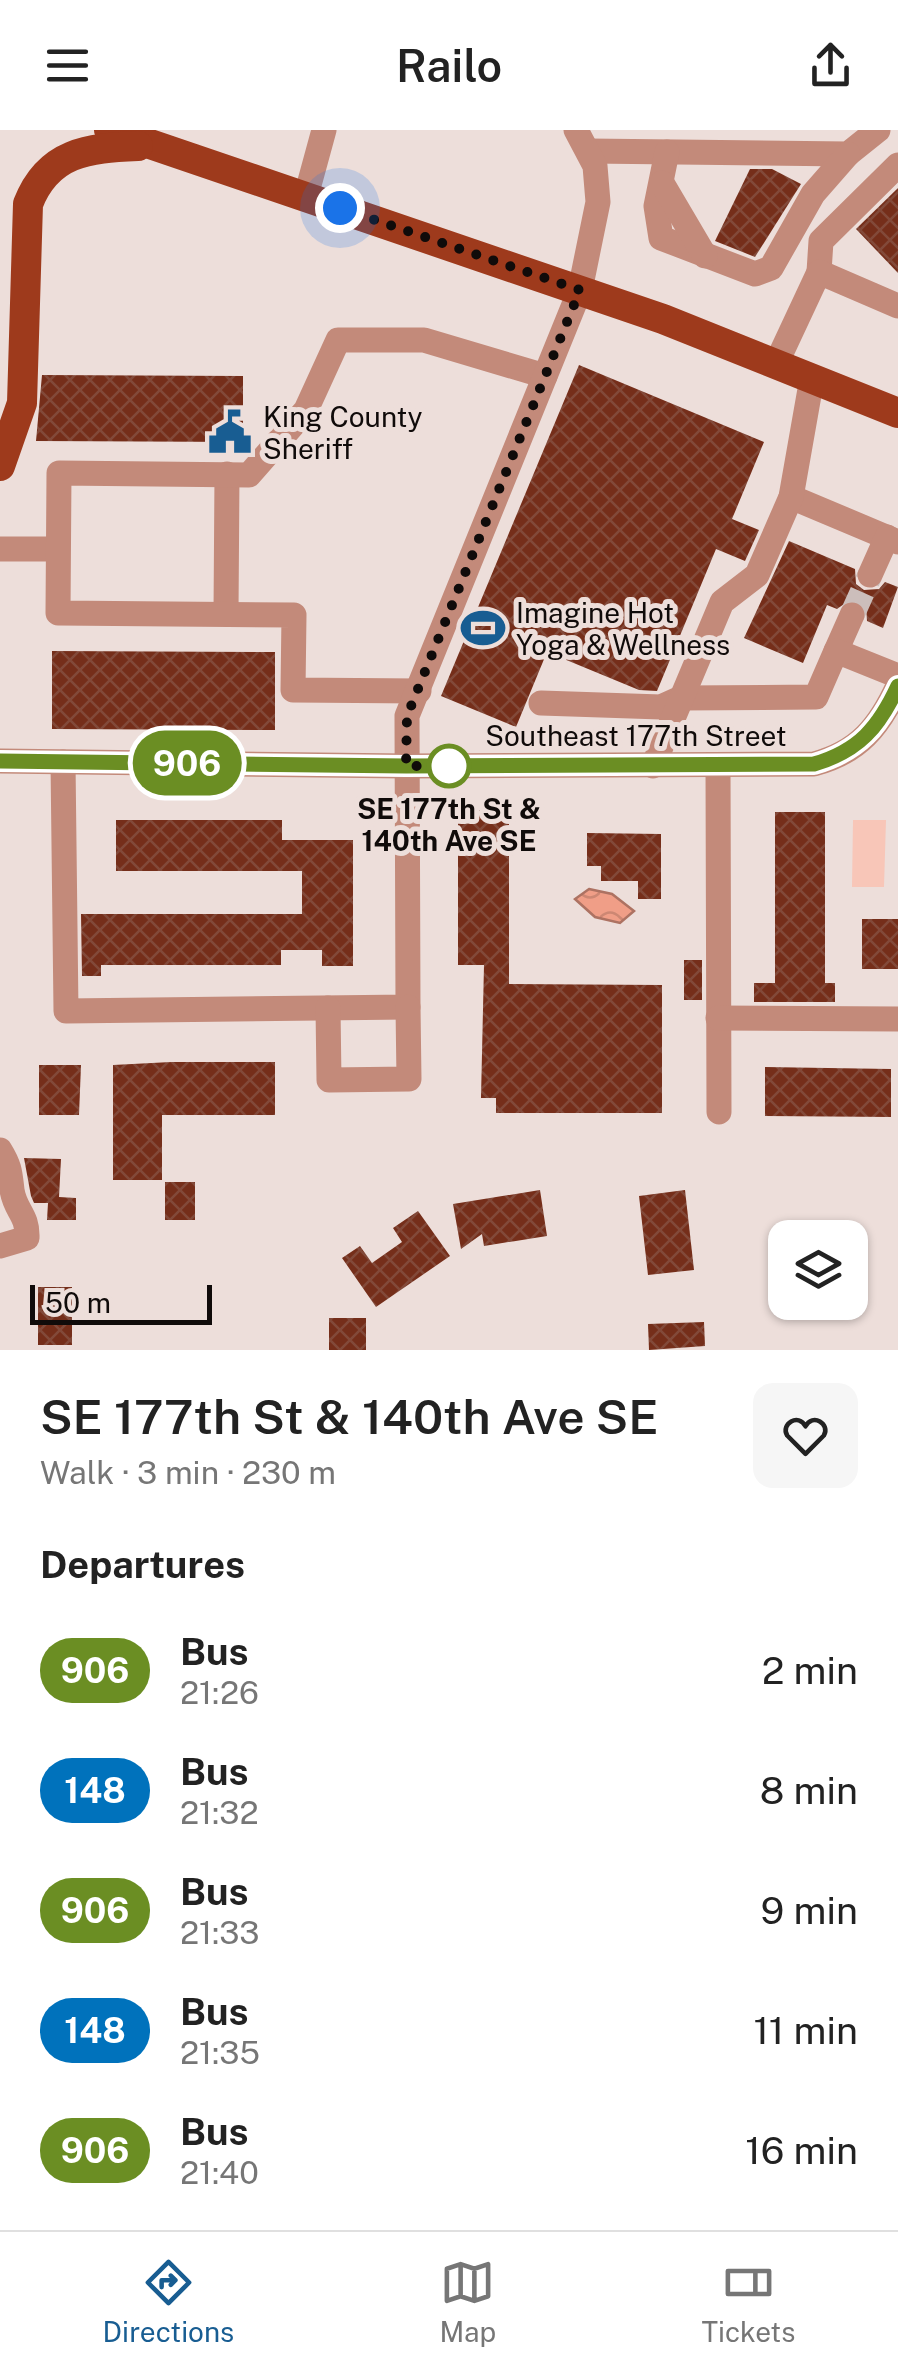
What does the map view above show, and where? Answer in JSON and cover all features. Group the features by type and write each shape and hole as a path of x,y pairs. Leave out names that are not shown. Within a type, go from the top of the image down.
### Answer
{"main road":[{"path":"109,130 580,290 898,412"},
{"path":"0,466 22,403 28,204 36,185 48,168 70,153 149,145"}],"street":[{"path":"306,196 324,130"},
{"path":"667,152 662,184 705,256 763,274 813,194 848,154 878,130"},
{"path":"328,1008 328,1080 409,1079 407,716 580,290 598,202 582,141 667,152 848,154"},
{"path":"809,154 813,194"},
{"path":"776,364 819,272 821,241 898,165"},
{"path":"819,272 898,306"},
{"path":"418,691 293,690 294,615 58,613 59,473 249,475 306,410 338,340 424,340 545,376"},
{"path":"652,766 722,602 756,575 790,497 812,378"},
{"path":"226,614 227,474"},
{"path":"790,497 892,540 870,575"},
{"path":"0,548 57,548"},
{"path":"541,703 661,707 681,698 816,697 852,615"},
{"path":"836,651 898,676"},
{"name":"Southeast 177th Street","path":"0,760 406,766 814,764 851,751 875,729 898,686"},
{"path":"63,762 66,1011 408,1007"},
{"path":"718,766 719,1112"},
{"path":"718,1018 898,1019"},
{"path":"0,1150 13,1172 6,1199 28,1219 27,1238 0,1246"}],"shaded area":[{"path":"853,820 886,820 884,887 852,887"}],"water":[{"path":"589,889 612,894 634,911 620,923 595,917 575,899"}],"building":[{"path":"750,169 772,169 801,184 755,257 715,241"},
{"path":"898,188 898,273 856,229"},
{"path":"579,365 764,442 732,519 759,530 745,561 716,549 657,691 639,690 547,652 516,727 441,696"},
{"path":"42,375 243,376 243,442 36,441"},
{"path":"789,541 855,569 856,584 864,590 879,589 885,582 898,587 883,628 867,621 866,606 851,599 837,609 827,605 803,663 744,638"},
{"path":"52,651 275,652 275,730 52,729"},
{"path":"458,810 509,810 509,984 662,985 662,1113 496,1113 496,1098 481,1098 484,965 458,965"},
{"path":"775,812 825,812 825,983 835,983 835,1002 754,1002 754,983 775,983"},
{"path":"116,820 282,820 282,840 353,840 353,966 322,966 322,950 281,950 281,965 101,965 101,976 82,976 81,914 302,914 302,871 116,871"},
{"path":"587,833 661,834 661,899 638,899 638,881 601,881 601,866 587,866"},
{"path":"862,919 898,919 898,969 862,969"},
{"path":"684,960 702,960 702,1000 684,1000"},
{"path":"275,1062 275,1115 162,1115 162,1180 113,1180 113,1065"},
{"path":"39,1065 81,1065 79,1115 39,1115"},
{"path":"765,1067 891,1069 891,1117 765,1116"},
{"path":"24,1158 61,1159 59,1197 76,1198 76,1220 47,1220 48,1203 34,1203"},
{"path":"165,1182 195,1182 195,1220 165,1220"},
{"path":"540,1190 547,1236 484,1246 482,1234 461,1249 453,1204"},
{"path":"685,1190 694,1270 648,1275 639,1196"},
{"path":"418,1211 450,1256 376,1307 342,1258 360,1246 372,1263 402,1242 393,1228"},
{"path":"38,1287 72,1287 72,1345 38,1345"},
{"path":"329,1318 366,1318 366,1350 329,1350"},
{"path":"704,1322 705,1346 649,1350 648,1324"}],"tunnel":[{"path":"852,615 870,575"}],"bus line":[{"name":"906","path":"0,761 406,766 814,764 851,751 875,729 898,686"}],"place":[{"name":"King County Sheriff","path":"230,432"},
{"name":"Imagine Hot Yoga & Wellness","path":"483,628"},
{"name":"SE 177th St & 140th Ave SE","path":"449,766"}],"route":[{"path":"340,208 580,290 407,716 406,766 432,766 458,766 449,766"}]}
